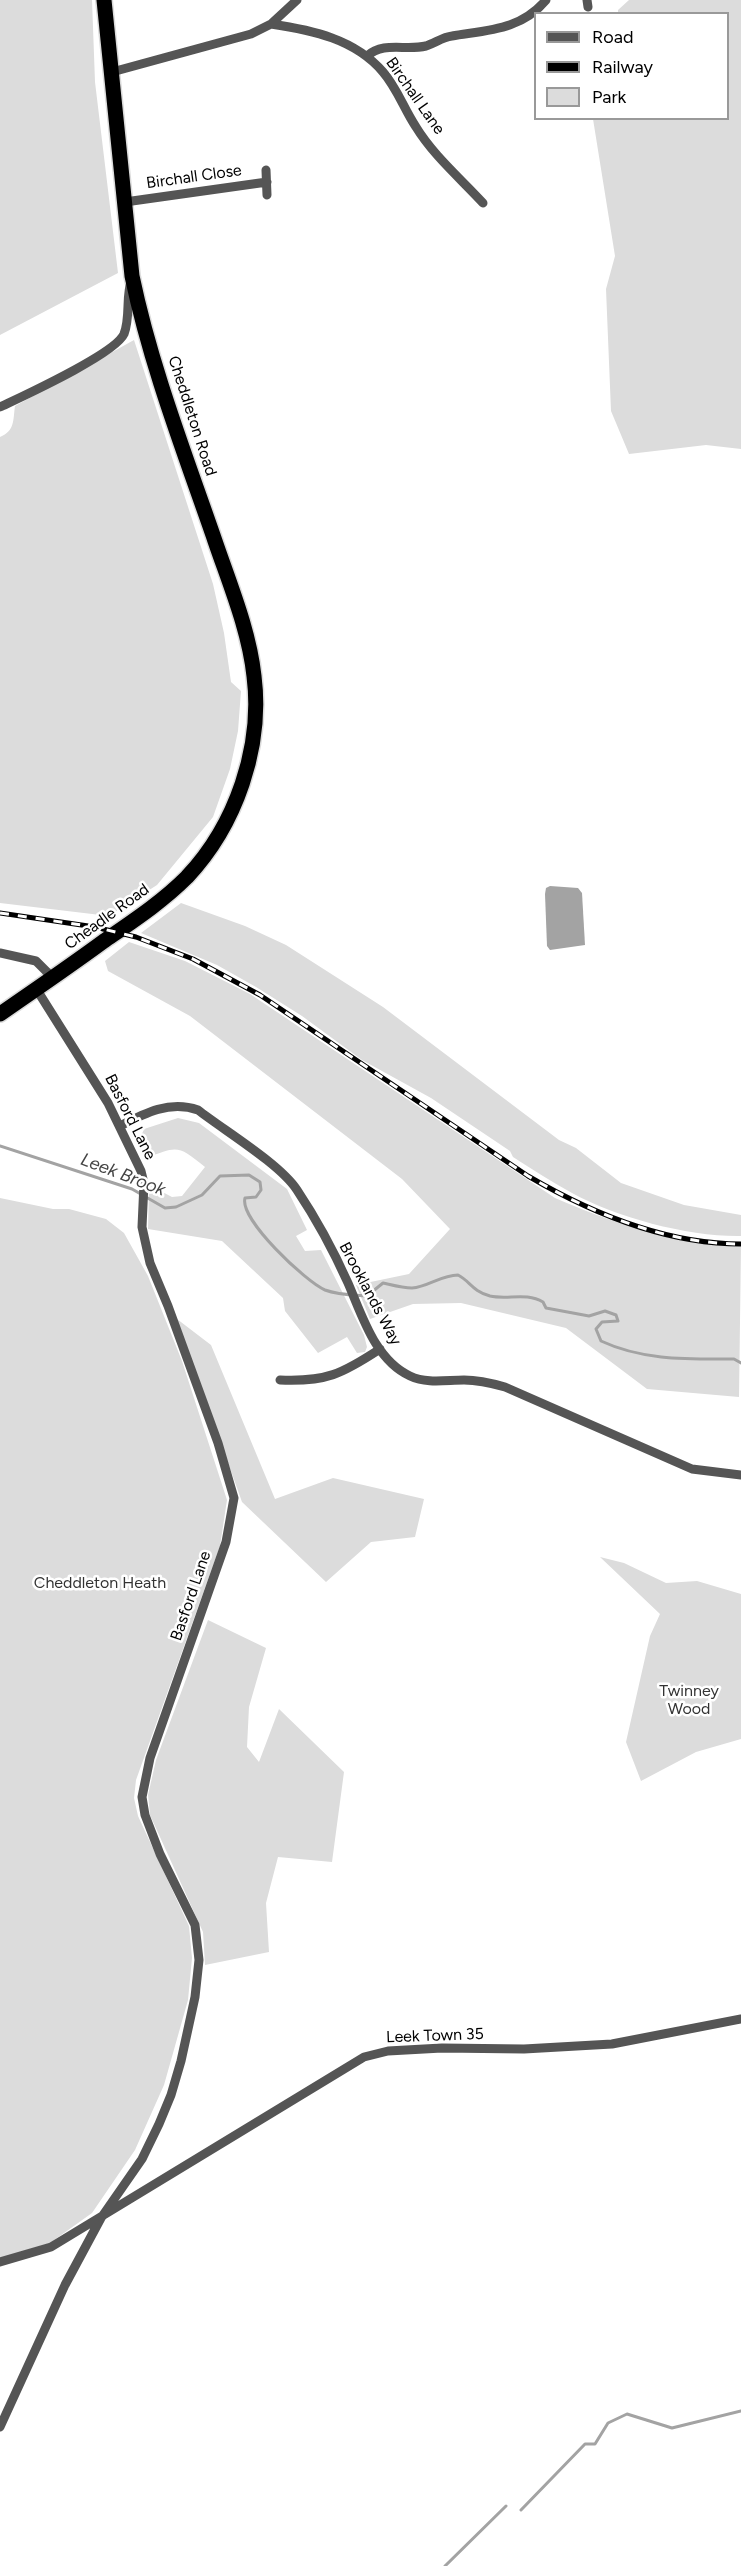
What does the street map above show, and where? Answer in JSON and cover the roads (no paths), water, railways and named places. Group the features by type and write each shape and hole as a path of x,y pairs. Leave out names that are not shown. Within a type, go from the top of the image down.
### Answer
{"highway":[{"name":"Cheddleton Road","path":"104,0 132,276 141,317 165,395 243,622 254,676 255,718 246,773 219,833"},
{"name":"Cheadle Road","path":"0,1014 37,990 167,895 188,875 219,833"}],"street":[{"path":"112,72 251,34 271,24 297,0"},
{"path":"367,56 375,50 387,47 426,46 450,36 472,34 520,21 530,16 546,0"},
{"name":"Birchall Lane","path":"271,24 298,28 335,38 367,56 384,72 416,128 483,203"},
{"name":"Birchall Close","path":"266,170 267,195"},
{"name":"Birchall Close","path":"125,202 267,182"},
{"path":"0,407 118,343 126,327 127,289 132,276"},
{"path":"0,953 36,961 53,978"},
{"name":"Basford Lane","path":"0,2427 65,2285 101,2218 142,2159 159,2124 177,2072 195,1997 199,1960 195,1925 160,1854 145,1815 142,1797 150,1758 226,1542 234,1498 218,1443 150,1263 142,1227 144,1183 141,1171 120,1126 79,1054 37,990"},
{"name":"Brooklands Way","path":"120,1126 141,1115 175,1105 198,1110 289,1180 347,1282 359,1311 380,1349 391,1363 411,1377 425,1381 485,1381 505,1387 692,1469 741,1475"},
{"path":"280,1380 304,1381 327,1378 342,1372 380,1349"},
{"name":"Leek Town 35","path":"0,2262 51,2247 357,2059 388,2051 442,2048 524,2049 612,2044 741,2019"}],"waterway":[{"name":"Leek Brook","path":"0,1146 132,1189 165,1208 176,1207 202,1195 220,1176 249,1175 260,1182 261,1190 256,1197 245,1198 246,1208 252,1220 290,1263 316,1285 330,1292 367,1296 383,1283 412,1288 458,1275 475,1289 490,1296 530,1297 543,1302 546,1308 589,1316 605,1311 616,1315 618,1321 602,1322 596,1329 601,1341 617,1348 667,1358 734,1359 741,1363"},
{"path":"521,2510 585,2444 595,2444 608,2423 627,2414 672,2428 741,2411"},
{"path":"445,2566 506,2506"}],"railway":[{"path":"0,913 95,927 136,937 193,959 260,995 552,1190 603,1214 657,1232 685,1239 741,1244"}],"park label":[{"name":"Cheddleton Heath","path":"100,1583"},
{"name":"Twinney Wood","path":"689,1700"}]}
